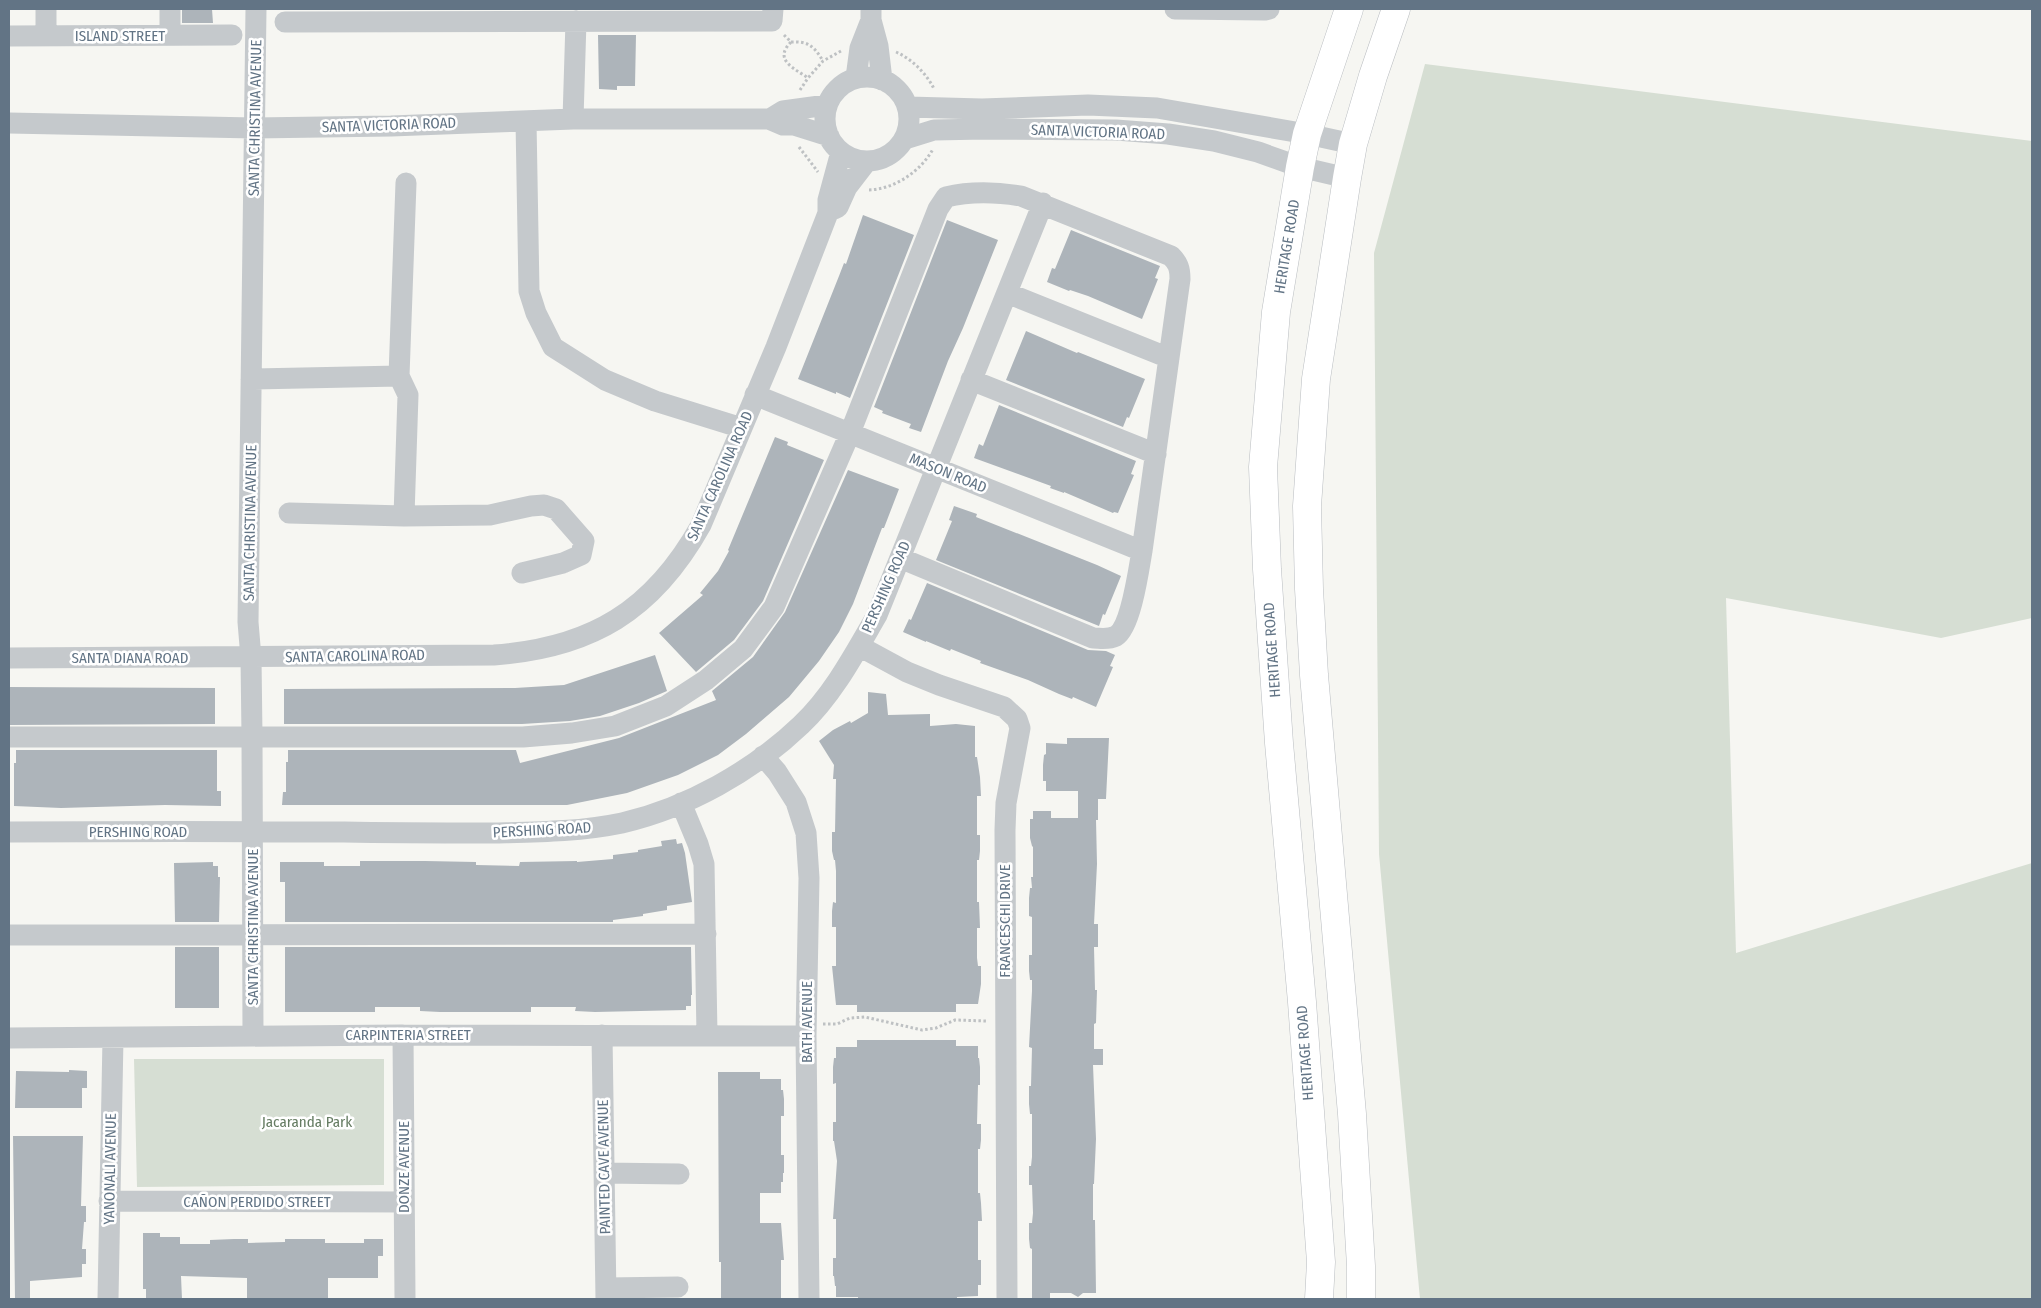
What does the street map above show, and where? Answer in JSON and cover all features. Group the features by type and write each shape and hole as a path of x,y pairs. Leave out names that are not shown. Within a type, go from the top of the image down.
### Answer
{"main road":[{"name":"HERITAGE ROAD","path":"1319,1299 1320,1252 1302,1002 1278,743 1267,569 1263,467 1276,312 1300,167 1307,134 1349,9"},
{"path":"1360,1299 1361,1266 1352,1114 1314,675 1307,506 1316,379 1346,178 1353,144 1373,76 1396,9"}],"street":[{"path":"46,9 46,36"},
{"path":"170,9 170,35"},
{"name":"SANTA CHRISTINA AVENUE","path":"253,1036 252,736 251,658 248,622 251,514 256,9"},
{"path":"1175,9 1268,9"},
{"path":"856,78 860,48 871,14"},
{"path":"871,14 878,46 882,80"},
{"path":"284,22 343,15 485,15 576,22 636,15 772,15"},
{"path":"573,119 576,22"},
{"name":"ISLAND STREET","path":"9,36 232,35"},
{"path":"869,77 882,80 898,91 908,107 910,118 908,128 898,148 889,155 867,161 854,158 835,144 825,115 827,105 838,88 856,78 869,77"},
{"name":"SANTA VICTORIA ROAD","path":"769,119 783,111 827,105"},
{"name":"SANTA VICTORIA ROAD","path":"908,107 982,109 1088,105 1157,108 1307,134 1353,144"},
{"name":"SANTA VICTORIA ROAD","path":"9,123 254,128 391,126 573,119 769,119 783,125 794,125 835,144"},
{"path":"526,121 529,291 536,313 553,347 605,380 655,401 742,428"},
{"name":"SANTA VICTORIA ROAD","path":"904,138 937,130 1116,130 1168,134 1214,141 1258,152 1300,167 1346,178"},
{"name":"SANTA CAROLINA ROAD","path":"251,658 494,655 542,650 589,634 627,612 649,595 687,551 701,525 742,428 828,213 835,144"},
{"name":"SANTA CAROLINA ROAD","path":"828,213 838,208 846,187 867,161"},
{"path":"404,516 408,395 400,376 406,183"},
{"path":"9,737 523,737 562,734 616,726 666,706 706,680 743,649 774,607 850,433 938,209 946,197 964,193 1002,193 1021,196 1171,256 1177,261 1180,279 1142,550 1135,591 1123,628 1116,635 1106,639 1092,638 900,558"},
{"name":"PERSHING ROAD","path":"9,832 253,831 435,833 577,830 623,823 682,803 723,782 763,756 802,724 830,692 877,615 1043,204"},
{"path":"1006,293 1169,358"},
{"path":"251,379 400,376"},
{"path":"971,380 1156,454"},
{"name":"MASON ROAD","path":"755,395 1142,550"},
{"path":"289,513 404,516 490,515 531,506 544,505 556,509 584,541 581,555 564,563 522,573"},
{"name":"FRANCESCHI DRIVE","path":"859,646 907,672 1004,707 1017,719 1020,728 1006,803 1005,830 1007,1299"},
{"name":"SANTA DIANA ROAD","path":"9,658 251,658"},
{"name":"BATH AVENUE","path":"763,756 777,772 796,802 806,833 809,878 806,1029 809,1299"},
{"path":"682,803 704,864 707,1035"},
{"path":"9,935 706,934"},
{"name":"CARPINTERIA STREET","path":"9,1038 707,1035 806,1029"},
{"name":"DONZE AVENUE","path":"403,1035 405,1299"},
{"name":"PAINTED CAVE AVENUE","path":"602,1035 606,1294"},
{"name":"YANONALI AVENUE","path":"108,1299 113,1038"},
{"path":"604,1173 679,1174"},
{"name":"CAÑON PERDIDO STREET","path":"109,1201 404,1202"},
{"path":"606,1294 678,1287"}],"path":[{"path":"772,15 790,42"},
{"path":"822,61 816,50 805,42 790,42 785,47 784,56 786,63 808,78 822,61 842,50 849,49"},
{"path":"894,51 914,63 930,82 934,91"},
{"path":"797,141 807,160 821,175"},
{"path":"864,190 890,185 904,179 924,161 934,146"},
{"path":"806,1029 837,1024 850,1018 865,1017 922,1030 936,1028 955,1020 1005,1022"}],"green space":[{"path":"1425,64 2032,141 2032,618 1941,638 1726,598 1736,953 2032,863 2032,1299 1420,1299 1379,854 1374,253"},
{"name":"Jacaranda Park","path":"134,1059 384,1059 384,1185 137,1187"}],"building":[{"path":"182,9 212,9 213,23 182,23"},
{"path":"598,35 636,35 635,86 617,86 617,90 599,89"},
{"path":"863,215 914,235 850,398 798,379 844,263 846,264"},
{"path":"947,220 998,240 921,432 909,428 911,424 882,413 883,411 874,407"},
{"path":"1071,230 1160,266 1155,278 1158,279 1142,319 1088,296 1047,282 1052,268 1055,269"},
{"path":"1026,331 1145,379 1129,418 1127,417 1123,427 1006,380"},
{"path":"999,405 1136,461 1131,474 1134,475 1118,513 1113,513 1050,488 1051,486 974,458 979,444 983,446"},
{"path":"775,437 788,442 787,445 824,460 763,601 734,640 696,672 659,633 703,595 700,593 718,571 729,551"},
{"path":"848,470 899,489 853,604 839,632 819,661 789,697 718,755 678,775 627,793 567,805 282,805 283,792 286,792 288,750 516,750 520,763 619,738 716,700 712,691 753,657 785,612"},
{"path":"954,506 977,514 976,517 1121,576 1099,626 936,560 952,521 949,520"},
{"path":"927,583 1088,650 1106,651 1115,655 1110,666 1113,667 1096,707 980,663 981,661 951,649 950,651 903,632 909,619 911,620"},
{"path":"655,655 667,691 600,716 570,721 522,724 284,724 284,689 515,688 564,685"},
{"path":"9,687 215,688 215,724 9,725"},
{"path":"868,692 886,694 888,715 930,714 930,726 956,724 975,726 975,757 977,757 981,796 977,796 977,835 980,835 980,851 979,860 977,860 977,902 979,902 980,928 977,928 977,958 978,966 981,966 981,984 978,1004 956,1004 956,1012 857,1012 857,1005 836,1005 832,966 836,966 836,927 832,927 832,911 833,902 836,903 836,871 832,851 832,832 835,832 836,779 833,779 834,765 819,741 833,730 850,721 851,723 868,713"},
{"path":"1067,738 1109,738 1106,799 1098,799 1098,820 1096,820 1097,864 1094,924 1098,924 1098,947 1094,947 1095,990 1097,990 1094,1049 1103,1049 1103,1065 1093,1065 1096,1139 1093,1220 1095,1220 1096,1293 1083,1293 1078,1297 1071,1293 1050,1293 1050,1299 1032,1299 1032,1249 1030,1248 1029,1223 1032,1223 1033,1213 1032,1185 1029,1185 1029,1166 1031,1166 1032,1157 1032,1114 1030,1114 1029,1086 1031,1086 1032,1048 1029,1047 1032,980 1030,980 1029,955 1032,955 1032,917 1029,916 1029,898 1030,888 1032,888 1031,877 1033,877 1033,847 1030,838 1030,819 1033,819 1033,811 1051,811 1051,818 1078,818 1078,791 1046,791 1046,781 1043,781 1046,743 1067,744"},
{"path":"16,750 217,750 217,791 221,791 221,806 165,805 61,808 14,806 14,763 16,763"},
{"path":"676,839 677,844 682,843 685,853 692,902 667,906 667,910 643,914 643,916 613,920 613,922 285,922 285,882 280,882 280,862 324,862 324,866 360,866 360,861 425,861 476,862 476,865 519,866 520,862 577,862 613,859 613,855 638,852 638,850 662,846 661,841"},
{"path":"213,862 213,866 218,866 218,877 220,877 219,922 175,922 174,863"},
{"path":"175,947 219,947 219,1008 175,1008"},
{"path":"285,947 691,947 691,1006 686,1006 686,1010 595,1012 575,1011 576,1007 531,1007 531,1012 440,1012 420,1011 420,1007 375,1007 375,1012 285,1012"},
{"path":"857,1040 956,1040 956,1046 978,1046 980,1085 978,1085 977,1124 981,1124 981,1140 980,1149 978,1149 978,1193 980,1193 982,1221 978,1221 978,1260 981,1260 981,1285 978,1285 978,1296 957,1297 957,1299 858,1299 858,1297 836,1297 833,1258 836,1258 836,1219 833,1219 837,1161 833,1141 833,1122 836,1122 836,1083 833,1084 833,1067 834,1058 836,1058 836,1047 857,1047"},
{"path":"69,1070 87,1071 87,1088 82,1088 82,1108 15,1108 16,1071 69,1072"},
{"path":"718,1072 760,1072 760,1079 781,1079 781,1090 783,1090 784,1099 784,1116 781,1116 781,1155 784,1155 783,1182 781,1182 781,1193 760,1193 760,1223 781,1223 784,1260 781,1260 781,1299 721,1299 721,1262 719,1262"},
{"path":"13,1136 83,1136 81,1206 86,1206 86,1222 84,1222 82,1249 86,1249 86,1264 82,1264 82,1277 30,1281 30,1299 15,1299"},
{"path":"143,1233 160,1233 160,1237 180,1237 180,1244 210,1244 210,1240 234,1239 248,1239 248,1243 285,1242 285,1239 325,1239 325,1243 364,1243 364,1239 383,1239 383,1256 378,1256 378,1278 328,1278 328,1299 247,1299 247,1278 181,1276 182,1299 146,1299 146,1289 143,1289"}]}
